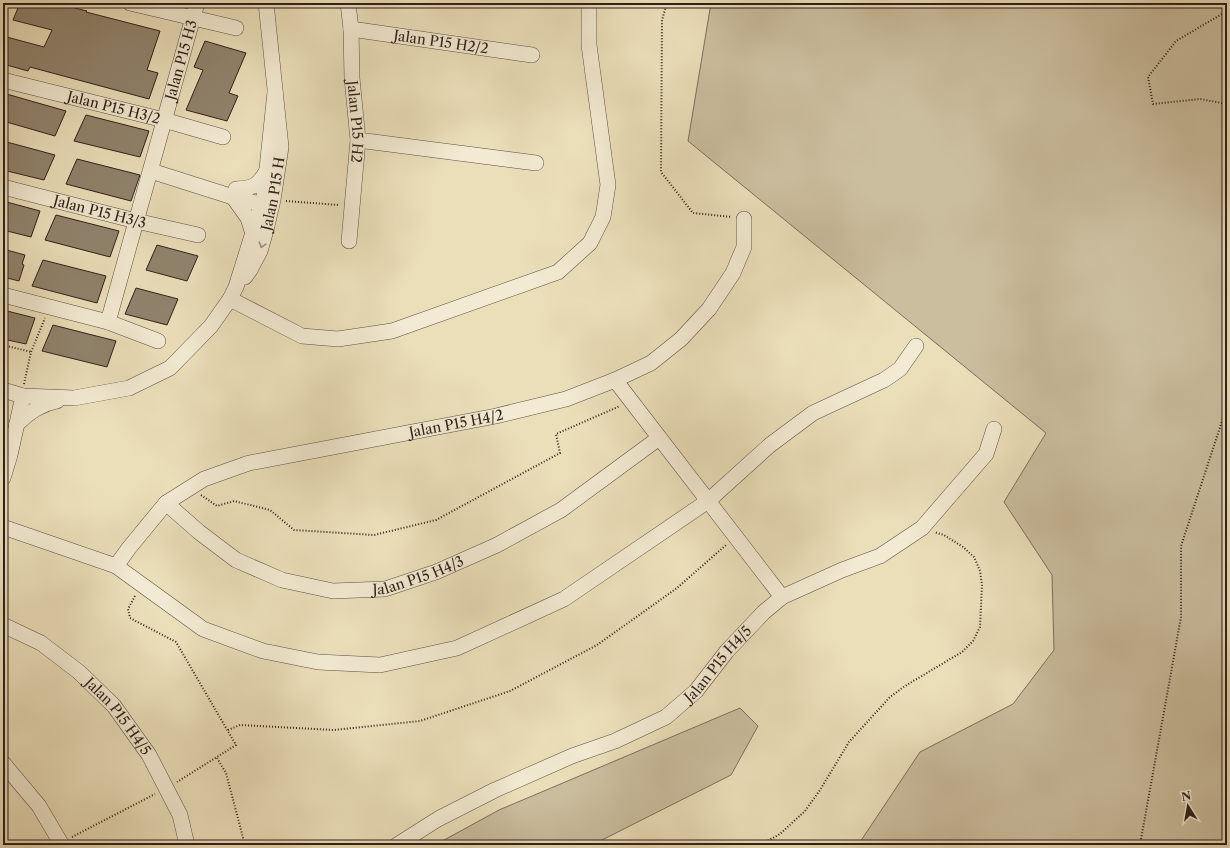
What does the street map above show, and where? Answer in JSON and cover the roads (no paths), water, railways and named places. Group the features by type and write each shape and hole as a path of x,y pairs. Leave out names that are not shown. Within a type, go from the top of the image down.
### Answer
{"street":[{"path":"130,3 236,28"},
{"name":"Jalan P15 H3","path":"108,322 197,3"},
{"name":"Jalan P15 H","path":"3,390 23,391 74,398 129,388 170,368 211,326 250,270 260,251 268,202 281,147 266,3"},
{"name":"Jalan P15 H2","path":"348,3 351,29 352,78 358,140 349,241"},
{"path":"233,293 302,336 338,339 392,331 558,272 590,243 603,218 608,185 589,45 589,3"},
{"name":"Jalan P15 H2/2","path":"351,29 532,55"},
{"name":"Jalan P15 H3/2","path":"3,80 164,120 223,137"},
{"name":"Jalan P15 H","path":"233,293 253,234 268,202 266,172 275,92"},
{"path":"358,140 536,163"},
{"path":"152,167 234,193 268,202"},
{"path":"234,193 258,184 266,172"},
{"name":"Jalan P15 H3/3","path":"3,186 136,221 198,235"},
{"path":"234,193 248,218 253,234"},
{"name":"Jalan P15 H4/2","path":"116,566 166,503 204,479 249,463 496,416 566,399 615,380 651,363 681,339 709,309 733,273 744,247 744,219"},
{"path":"3,295 108,322 158,342"},
{"path":"3,527 116,566 203,629 263,651 318,662 380,665 457,648 564,599 708,501 770,445 813,413 884,380 900,370 916,346"},
{"path":"3,380 19,391 23,391 3,478"},
{"path":"615,380 782,597"},
{"name":"Jalan P15 H","path":"23,391 30,393 55,390 73,392 129,388"},
{"path":"3,396 8,402 16,426"},
{"path":"16,426 30,412 45,404 74,398"},
{"name":"Jalan P15 H4/5","path":"397,845 438,819 495,790 572,756 616,741 666,717 696,691 732,646 764,612 782,597 842,570 880,556 922,528 986,454 994,429"},
{"name":"Jalan P15 H4/3","path":"166,503 199,532 236,560 282,580 333,591 385,589 436,572 503,542 561,510 659,438"},
{"name":"Jalan P15 H4/5","path":"3,625 41,643 79,672 114,706 149,755 180,815 187,845"},
{"path":"3,763 39,806 62,844"}]}
